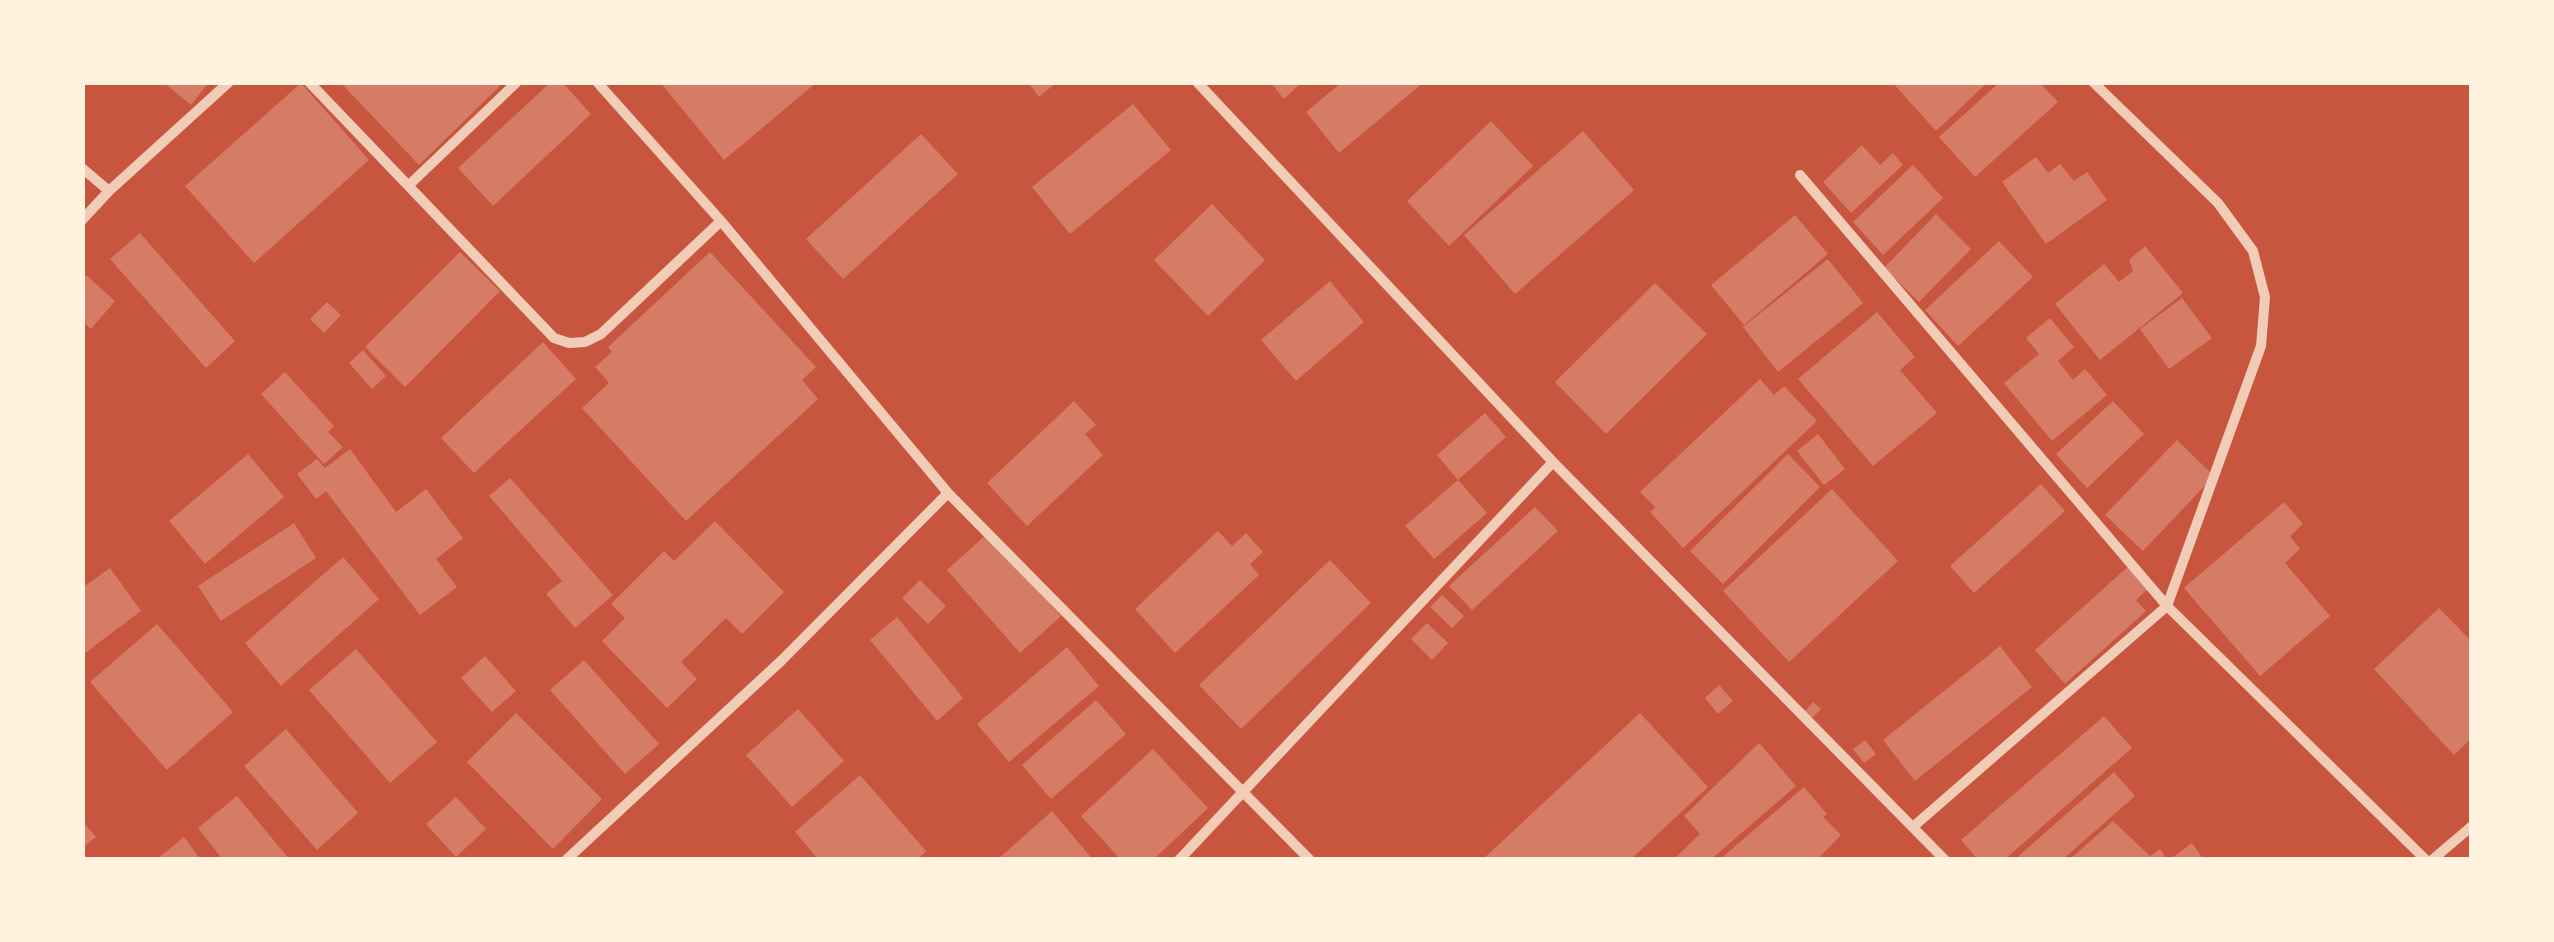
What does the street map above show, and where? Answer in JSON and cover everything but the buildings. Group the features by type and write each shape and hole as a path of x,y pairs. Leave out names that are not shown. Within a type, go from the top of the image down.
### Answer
{"street":[{"path":"82,220 230,82"},
{"path":"309,82 554,338 584,342 601,334 721,221"},
{"path":"409,185 517,82"},
{"path":"598,82 721,221 948,493 1310,860"},
{"path":"1197,82 1554,462 1945,860"},
{"path":"1914,826 2168,606 2261,346 2264,298 2253,251 2218,203 2093,82"},
{"path":"82,168 109,191"},
{"path":"1800,175 2168,606 2429,860 2472,826"},
{"path":"1179,860 1554,462"},
{"path":"566,860 781,661 948,493"}]}
